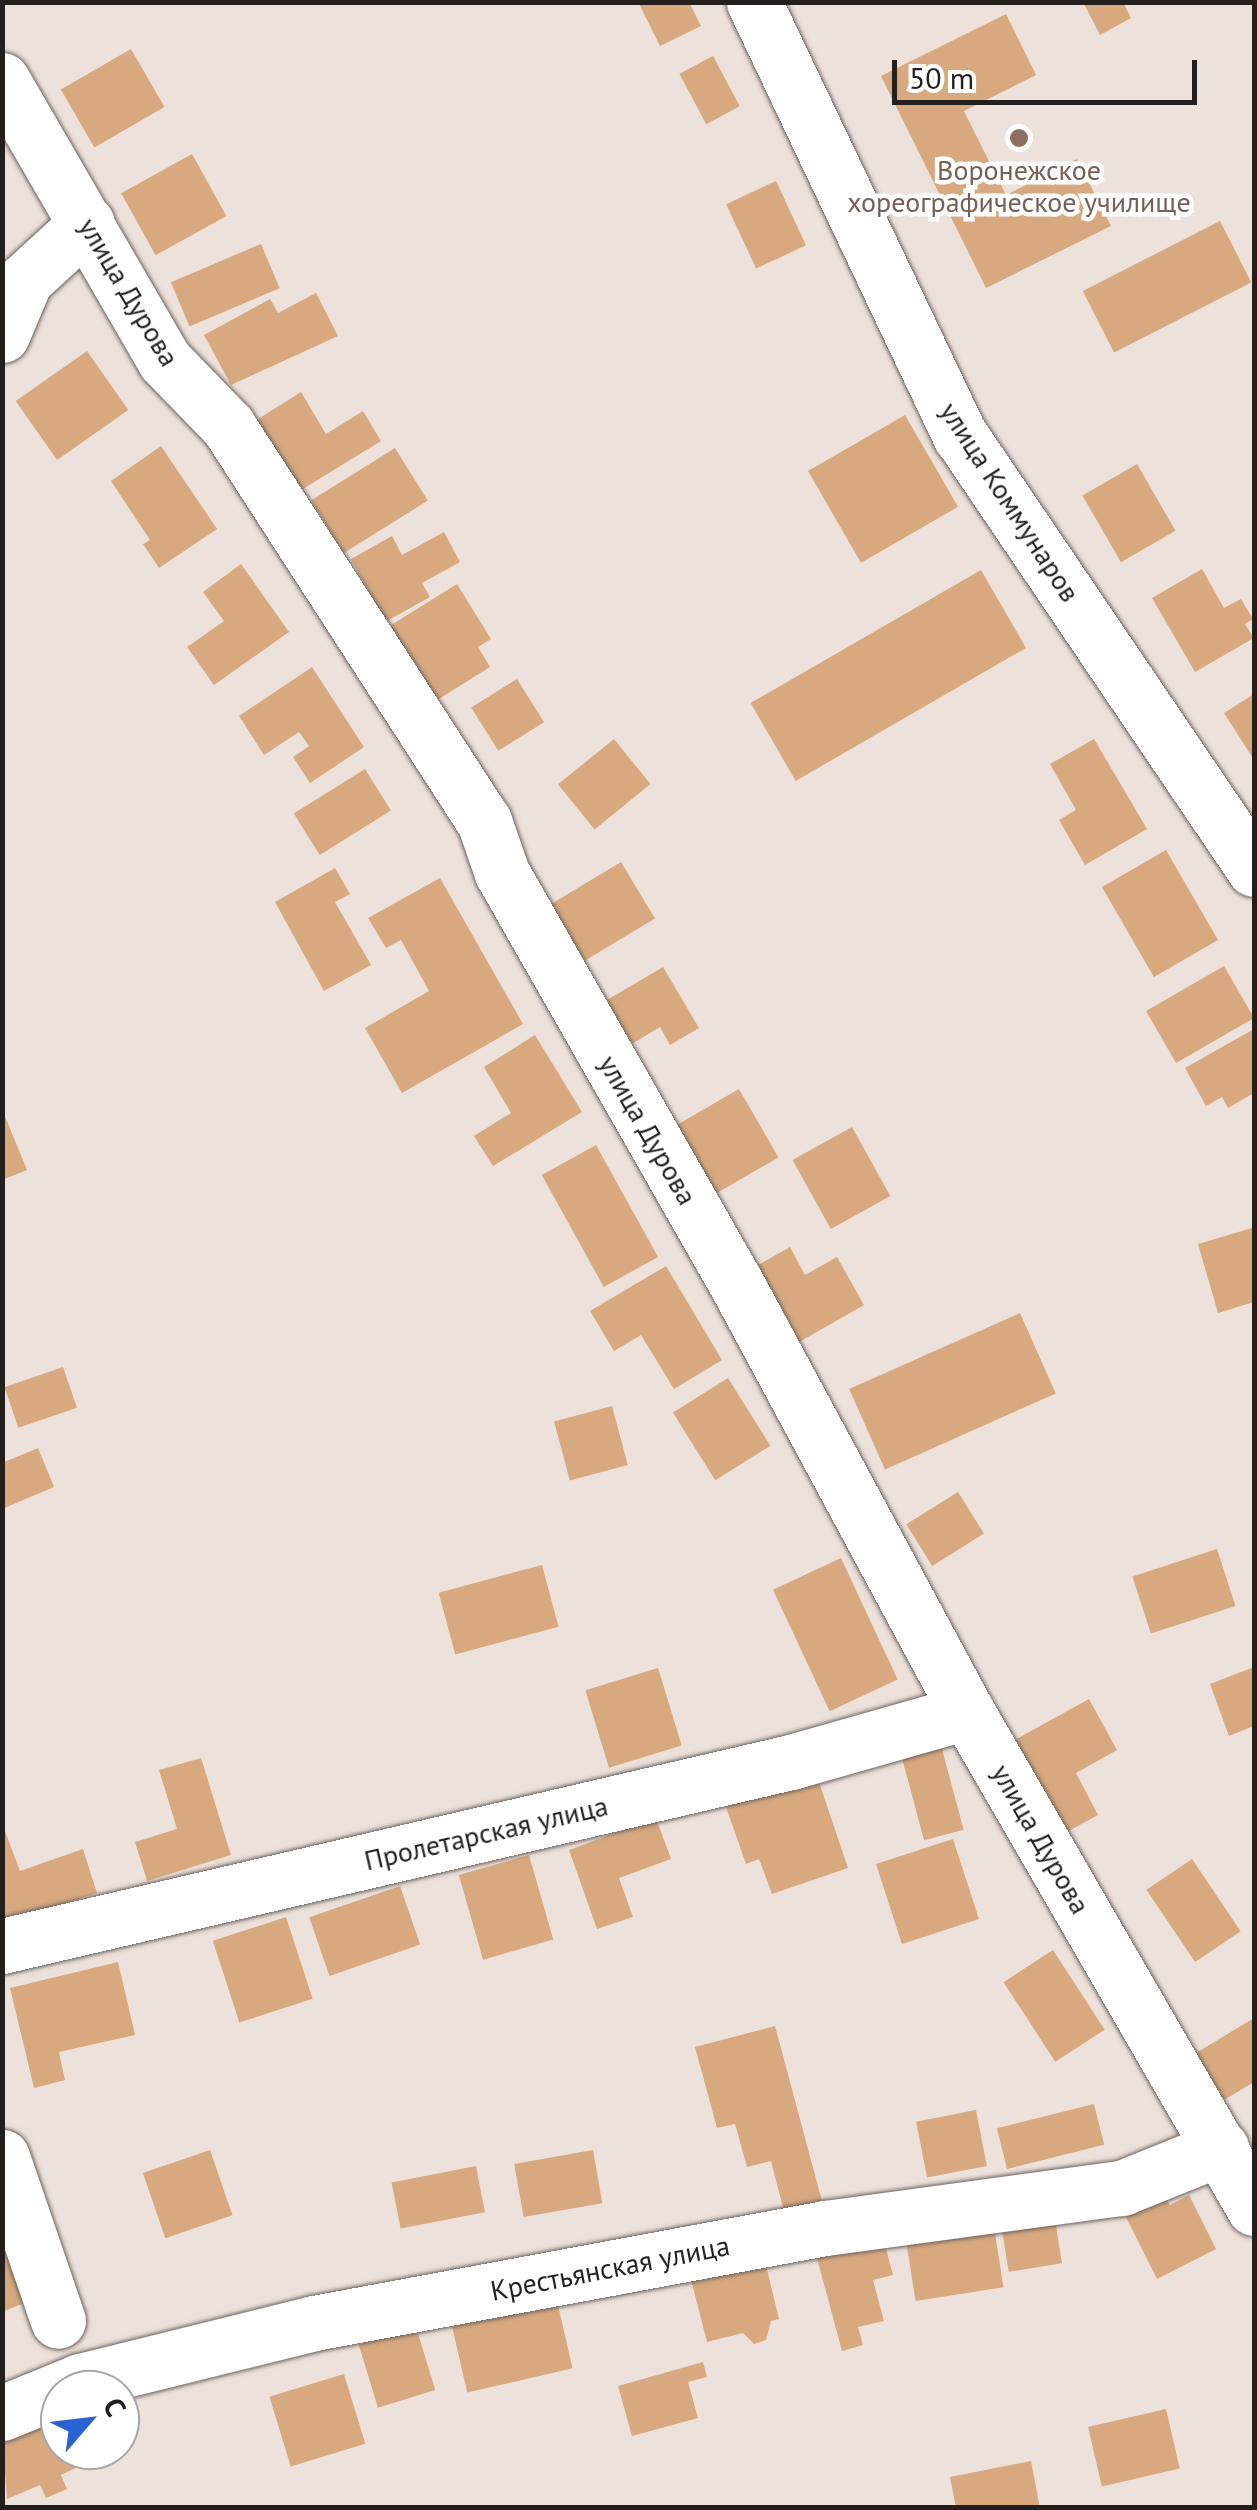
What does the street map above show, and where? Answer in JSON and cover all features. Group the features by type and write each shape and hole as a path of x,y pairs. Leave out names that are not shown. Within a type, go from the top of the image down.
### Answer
{"street":[{"name":"улица Коммунаров","path":"754,2 960,434 1254,869"},
{"name":"улица Дурова","path":"2,80 165,361 228,426 484,821 502,873 736,1282 967,1712 1241,2173"},
{"path":"2,335 25,280 87,223"},
{"name":"Пролетарская улица","path":"2,1946 791,1762 967,1712"},
{"path":"2,2158 58,2321"},
{"name":"Крестьянская улица","path":"2,2412 80,2380 314,2323 825,2228 1241,2173"}],"building":[{"path":"638,2 689,2 701,26 660,46"},
{"path":"1083,2 1123,2 1131,18 1100,35"},
{"path":"1006,14 1036,75 964,111 1006,195 1077,159 1111,226 986,288 881,76"},
{"path":"131,49 164,107 94,148 61,90"},
{"path":"713,56 740,106 706,124 679,74"},
{"path":"192,154 226,216 156,255 121,193"},
{"path":"776,181 806,245 756,269 726,204"},
{"path":"1220,221 1251,282 1114,352 1083,291"},
{"path":"261,244 280,288 190,326 171,282"},
{"path":"316,293 338,336 231,385 204,335 270,299 278,313"},
{"path":"87,351 128,410 57,460 16,401"},
{"path":"301,392 326,434 363,411 381,441 298,492 255,421"},
{"path":"905,415 958,507 861,563 808,471"},
{"path":"161,446 217,529 159,568 143,544 150,540 111,481"},
{"path":"395,448 428,501 344,553 311,500"},
{"path":"1137,464 1176,531 1121,562 1082,496"},
{"path":"444,532 460,562 422,583 430,597 385,622 351,559 392,536 402,555"},
{"path":"241,564 289,632 214,685 187,647 224,621 203,592"},
{"path":"1202,569 1224,608 1241,599 1253,619 1245,624 1254,638 1195,672 1152,598"},
{"path":"981,570 1026,648 796,781 751,703"},
{"path":"457,584 491,639 478,647 490,667 434,702 388,627"},
{"path":"312,667 364,747 310,783 293,757 309,746 299,732 264,755 239,716"},
{"path":"517,679 544,722 498,751 471,708"},
{"path":"1254,694 1254,760 1224,713"},
{"path":"614,739 651,784 595,829 558,784"},
{"path":"1094,739 1147,829 1085,865 1059,820 1076,810 1050,764"},
{"path":"365,769 391,811 320,855 294,814"},
{"path":"1166,850 1218,940 1154,977 1102,887"},
{"path":"621,862 655,919 585,961 551,904"},
{"path":"335,868 350,894 335,902 371,965 324,991 275,902"},
{"path":"440,878 523,1024 402,1093 365,1028 429,991 401,940 386,948 368,918"},
{"path":"1224,966 1254,1018 1176,1063 1146,1011"},
{"path":"663,967 699,1028 670,1045 660,1027 627,1047 602,1003"},
{"path":"1254,1029 1254,1093 1228,1108 1222,1097 1206,1106 1185,1068"},
{"path":"535,1035 582,1112 493,1166 474,1136 511,1113 484,1067"},
{"path":"739,1089 779,1157 707,1198 668,1130"},
{"path":"2,1109 27,1170 2,1180"},
{"path":"852,1127 890,1196 831,1229 793,1160"},
{"path":"596,1145 658,1257 604,1287 542,1175"},
{"path":"1252,1228 1254,1302 1218,1313 1198,1244"},
{"path":"790,1247 805,1275 837,1257 864,1305 794,1345 751,1269"},
{"path":"666,1266 722,1360 674,1389 641,1335 614,1351 590,1311"},
{"path":"1020,1313 1056,1393 885,1469 849,1389"},
{"path":"63,1367 77,1408 18,1428 4,1387"},
{"path":"728,1378 770,1446 715,1480 673,1412"},
{"path":"612,1406 628,1465 570,1480 554,1422"},
{"path":"38,1448 54,1487 2,1509 2,1463"},
{"path":"958,1492 984,1534 932,1566 906,1524"},
{"path":"1217,1549 1236,1606 1151,1634 1132,1577"},
{"path":"841,1558 898,1679 830,1711 773,1590"},
{"path":"542,1565 559,1627 455,1655 439,1593"},
{"path":"1254,1667 1254,1726 1229,1736 1210,1684"},
{"path":"658,1668 682,1745 609,1768 585,1690"},
{"path":"1089,1699 1117,1750 1076,1773 1098,1815 1061,1835 1011,1742"},
{"path":"938,1734 964,1830 924,1840 898,1745"},
{"path":"201,1758 231,1855 147,1881 135,1842 177,1829 159,1770"},
{"path":"817,1776 848,1868 772,1894 759,1859 746,1864 726,1807"},
{"path":"656,1818 671,1859 619,1878 633,1917 597,1929 569,1850"},
{"path":"2,1823 20,1871 83,1849 97,1893 2,1924"},
{"path":"953,1839 979,1919 902,1944 876,1864"},
{"path":"529,1855 553,1940 483,1960 459,1875"},
{"path":"1192,1859 1241,1931 1195,1962 1146,1890"},
{"path":"400,1886 420,1945 329,1976 309,1917"},
{"path":"286,1917 313,1999 239,2023 213,1941"},
{"path":"1053,1950 1105,2030 1055,2062 1004,1982"},
{"path":"118,1962 135,2035 59,2052 65,2080 34,2088 10,1988"},
{"path":"1254,2018 1254,2082 1224,2100 1196,2053"},
{"path":"775,2026 823,2205 785,2215 771,2161 747,2167 735,2124 717,2128 695,2047"},
{"path":"1094,2104 1104,2145 1007,2169 997,2128"},
{"path":"976,2110 987,2166 927,2178 916,2122"},
{"path":"210,2150 232,2215 165,2238 143,2173"},
{"path":"593,2150 602,2203 524,2217 514,2164"},
{"path":"476,2166 485,2212 401,2229 392,2182"},
{"path":"1159,2185 1170,2205 1189,2195 1216,2249 1157,2279 1120,2205"},
{"path":"1054,2213 1062,2263 1009,2272 1001,2221"},
{"path":"993,2221 1003,2287 916,2301 905,2235"},
{"path":"2,2237 29,2301 2,2312"},
{"path":"884,2241 893,2275 873,2280 884,2321 858,2327 863,2345 842,2351 817,2258"},
{"path":"764,2257 779,2319 771,2321 766,2340 754,2344 743,2333 707,2342 690,2276"},
{"path":"557,2301 573,2368 467,2393 452,2325"},
{"path":"416,2327 435,2390 378,2408 359,2345"},
{"path":"703,2362 707,2377 688,2382 698,2418 632,2436 618,2386"},
{"path":"344,2374 365,2444 291,2467 269,2397"},
{"path":"1166,2409 1180,2468 1102,2486 1088,2427"},
{"path":"40,2414 40,2470 72,2470 61,2475 67,2489 46,2498 40,2485 7,2499 2,2430"},
{"path":"1031,2461 1040,2508 956,2508 950,2477"}],"place":[{"name":"Воронежское хореографическое училище","path":"1019,138"}]}
